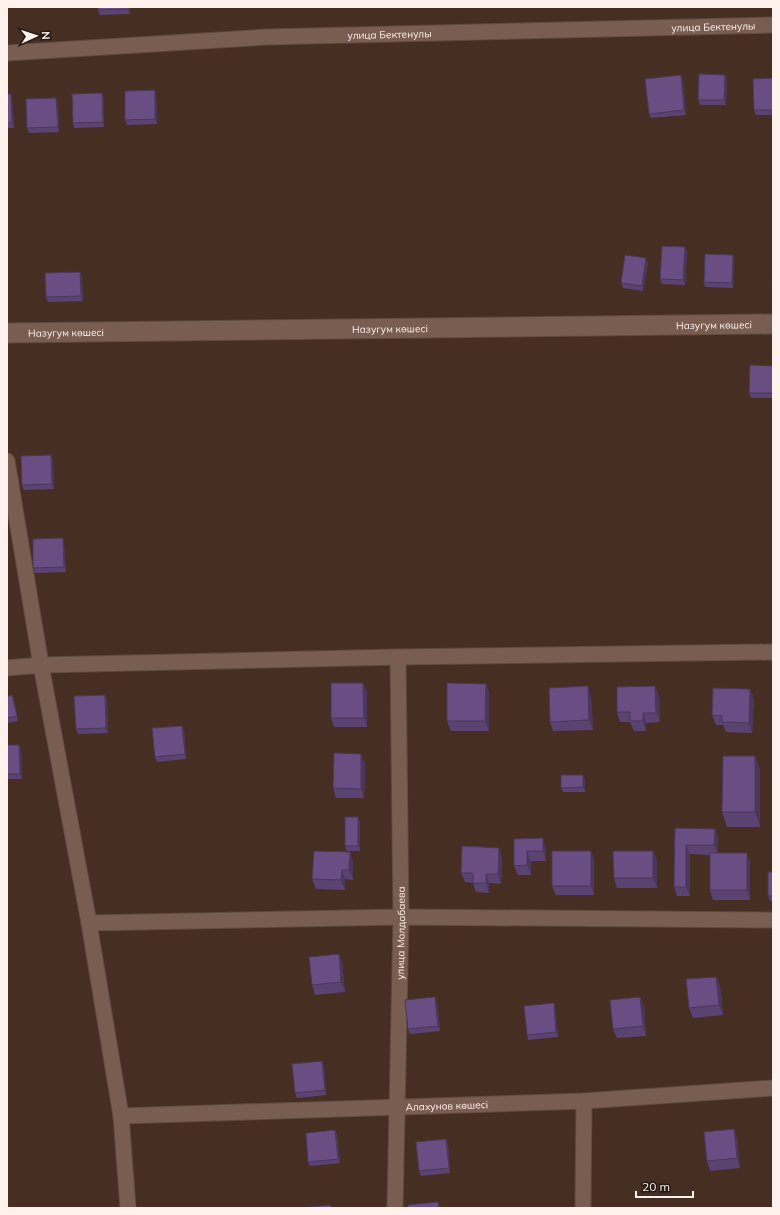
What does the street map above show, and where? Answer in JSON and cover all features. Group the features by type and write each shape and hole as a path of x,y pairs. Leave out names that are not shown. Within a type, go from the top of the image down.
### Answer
{"street":[{"name":"улица Бектенулы","path":"7,53 267,37 773,25"},
{"name":"Назугум көшесі","path":"7,333 773,324"},
{"path":"7,461 41,665 89,923 120,1116 128,1208"},
{"path":"7,668 41,665 398,657 773,652"},
{"name":"улица Молдабаева","path":"395,1208 401,918 398,657"},
{"path":"89,923 401,918 773,920"},
{"name":"Алахунов көшесі","path":"120,1116 584,1100 773,1088"},
{"path":"583,1208 584,1100"}],"building":[{"path":"98,7 128,7 128,9 98,10"},
{"path":"699,74 725,75 724,100 698,100"},
{"path":"681,75 684,110 649,114 645,79"},
{"path":"773,78 773,110 754,110 753,79"},
{"path":"155,90 155,119 125,120 125,91"},
{"path":"102,93 103,122 73,123 72,94"},
{"path":"7,94 11,94 12,123 7,123"},
{"path":"56,98 58,127 27,128 26,99"},
{"path":"662,246 685,247 683,280 660,279"},
{"path":"705,254 733,255 732,283 704,282"},
{"path":"625,255 646,258 642,286 621,283"},
{"path":"773,256 773,286 772,286"},
{"path":"80,272 81,296 46,297 45,273"},
{"path":"750,365 773,366 773,393 749,393"},
{"path":"51,455 52,484 22,485 21,456"},
{"path":"63,538 64,567 33,568 33,539"},
{"path":"331,683 363,683 364,718 331,718"},
{"path":"447,683 486,684 485,721 447,721"},
{"path":"588,686 589,720 550,722 549,688"},
{"path":"655,686 656,713 643,713 643,721 630,721 630,712 617,712 617,687"},
{"path":"713,688 750,689 749,723 722,722 722,716 712,715"},
{"path":"12,695 17,716 7,718 7,697"},
{"path":"105,695 106,728 76,729 74,696"},
{"path":"182,726 185,754 155,757 152,728"},
{"path":"7,745 19,745 20,774 7,774"},
{"path":"334,753 361,754 361,789 333,788"},
{"path":"723,756 755,756 755,812 722,812"},
{"path":"561,775 583,775 583,787 561,788"},
{"path":"345,817 358,817 358,846 345,846"},
{"path":"675,828 715,829 714,845 686,845 686,887 674,887"},
{"path":"543,838 543,851 527,851 527,865 514,866 514,839"},
{"path":"462,846 499,848 498,874 486,874 486,883 473,883 473,873 461,873"},
{"path":"314,851 350,852 349,870 342,870 341,880 312,879"},
{"path":"552,851 591,851 591,886 552,886"},
{"path":"613,851 653,851 653,878 614,878"},
{"path":"710,853 747,853 747,890 710,890"},
{"path":"768,872 773,872 773,896 768,896"},
{"path":"339,954 341,982 312,985 309,957"},
{"path":"716,977 719,1005 689,1008 686,979"},
{"path":"435,997 438,1026 408,1029 405,1000"},
{"path":"640,997 643,1026 613,1029 610,1000"},
{"path":"554,1003 556,1032 527,1035 524,1006"},
{"path":"322,1061 325,1090 295,1093 292,1064"},
{"path":"734,1129 737,1158 707,1161 704,1132"},
{"path":"335,1130 338,1159 308,1162 306,1133"},
{"path":"446,1139 449,1168 419,1171 416,1142"},
{"path":"438,1202 439,1208 408,1208 408,1205"},
{"path":"330,1205 331,1208 301,1208"}]}
